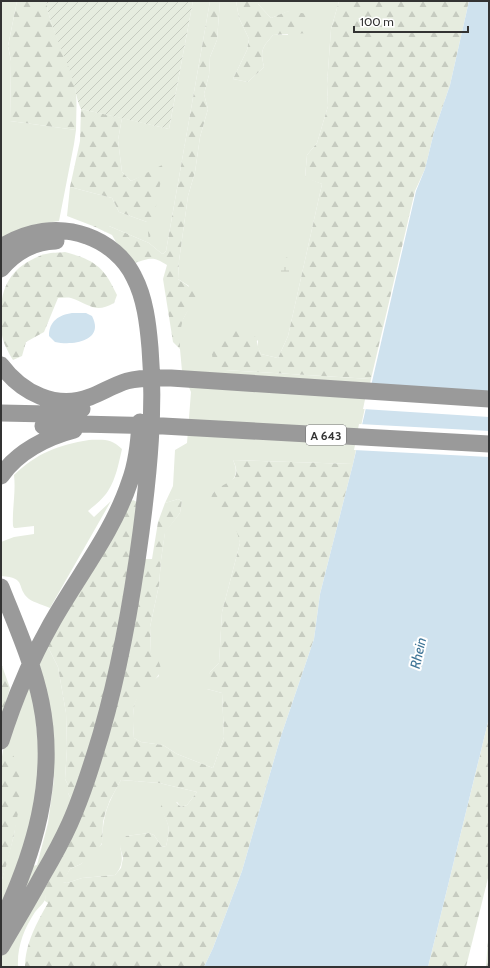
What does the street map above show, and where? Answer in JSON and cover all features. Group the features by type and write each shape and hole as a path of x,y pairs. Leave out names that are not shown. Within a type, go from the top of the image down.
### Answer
{"highway":[{"path":"1,247 25,235 53,230 80,233 104,244 124,262 134,277 144,307 141,412 138,450 130,481 109,528 38,647 16,696 1,741"},
{"path":"1,270 10,259 19,252 40,243 51,241 74,242 95,250 113,263 126,282 144,337 152,378 152,406 146,483 138,556 111,694 89,771 70,824 20,915 1,946"},
{"path":"1,366 15,381 31,393 50,400 60,401 80,400 129,381 163,378 489,399"},
{"path":"1,413 62,413 92,407 135,391 170,386 489,407"},
{"name":"A 643","path":"1,424 41,426 102,424 179,427 489,444"},
{"path":"1,476 19,456 41,444 70,431 102,424"},
{"path":"1,587 32,668 41,703 45,734 46,760 46,778 40,816 26,866 1,923"}],"green space":[{"path":"1,1 17,1 8,46 11,61 10,121 76,130 59,221 33,225 1,238"},
{"path":"17,1 46,1 51,21 74,81 76,99 76,130 10,121 11,61 8,46"},
{"path":"46,1 193,1 169,129 81,109 70,70 54,31"},
{"path":"193,1 210,1 166,251 163,254 149,243 109,226 93,226 67,216 70,187 112,198 119,212 147,222 142,176 131,181 122,172 118,140 122,118 169,129"},
{"path":"210,1 220,1 217,40 210,57 209,75 204,94 208,109 200,137 195,172 188,196 179,261 178,279 198,293 199,299 188,310 183,321 180,333 180,349 173,342 163,279 167,265 155,259 135,263 116,242 112,235 93,226 109,226 149,243 163,254 166,251"},
{"path":"220,1 236,1 239,18 249,39 247,50 233,79 248,82 264,67 262,53 266,43 273,35 288,35 289,11 271,18 258,4 258,1 339,1 331,29 327,84 328,106 317,143 307,155 305,177 322,184 288,336 278,358 261,354 258,348 258,340 225,370 371,379 353,464 233,460 236,472 235,477 228,484 213,493 228,521 238,532 240,543 222,612 219,663 210,672 207,689 222,693 224,737 213,768 177,754 163,745 141,742 134,738 133,720 134,706 137,698 152,681 159,676 151,653 150,627 159,585 165,532 180,513 182,501 178,499 165,503 173,486 175,450 187,443 191,392 182,371 180,349 180,328 189,308 189,286 178,279 179,261 188,196 195,172 200,137 208,109 204,94 209,75 210,57 217,40"},
{"path":"236,1 258,1 258,4 271,18 288,11 308,14 309,33 273,35 266,43 262,53 264,67 248,82 233,79 247,50 249,39 239,18"},
{"path":"339,1 469,1 450,85 434,132 425,169 415,191 371,379 225,370 217,368 212,357 212,352 219,340 228,331 243,330 253,333 261,354 278,358 288,336 322,184 305,178 307,155 317,143 328,106 327,84 331,29"},
{"path":"81,109 122,118 118,140 122,172 131,181 164,164 149,243 147,222 119,212 112,198 70,187 80,141"},
{"path":"65,252 84,258 103,271 117,295 114,303 102,308 97,308 71,298 58,298 44,332 26,342 22,356 13,360 4,342 2,332 1,304 5,287 14,273 27,262 43,254"},
{"path":"287,257 290,264 290,278 281,277 280,271 281,261"},
{"path":"89,440 110,441 122,449 111,486 104,497 88,511 94,517 111,501 50,608 29,599 25,595 18,581 15,579 1,576 1,542 14,537 34,534 34,526 14,528 13,526 15,488 14,475 31,461 48,451 67,444"},
{"path":"233,460 353,464 320,594 314,639 280,739 242,871 213,948 204,967 25,967 29,942 48,903 45,901 47,875 62,852 143,559 152,559 158,522 165,503 178,499 182,501 180,513 165,533 159,585 150,627 151,653 158,660 160,670 155,679 135,703 133,716 134,738 141,742 163,745 177,754 213,768 224,737 222,693 207,689 207,679 210,672 219,663 222,612 240,543 237,532 210,501 212,495 218,488 235,477 236,467","holes":["121,780 159,783 197,792 187,805 181,807 173,799 168,799 162,804 160,809 169,830 166,846 162,847 154,835 149,833 126,836 121,842 120,847 123,858 121,868 115,875 82,878 67,883 63,882 70,869 81,864 95,854 102,843 105,814 110,800"]},
{"path":"133,500 137,502 137,518 102,718 72,801 68,793 68,785 65,779 67,748 66,713 58,667 46,643 128,503"},
{"path":"46,643 58,667 66,713 67,748 65,779 68,785 68,793 72,801 68,819 18,901 32,866 37,865 48,823 54,779 50,738 35,713 40,761 38,806 1,909 1,883 14,835 19,798 6,745"},
{"path":"1,663 10,688 1,720"},
{"path":"489,718 489,874 466,967 428,967"},
{"path":"6,745 17,763 20,783 20,797 16,827 1,883 1,763 3,750"},
{"path":"121,780 159,783 197,792 187,805 181,807 177,802 161,809 169,830 166,846 162,847 154,835 149,833 126,836 120,847 122,855 121,865 115,875 82,878 67,883 62,882 70,869 81,864 102,844 103,825 107,810 112,796"},
{"path":"47,875 45,900 35,912 25,931 20,945 18,967 1,967 1,951"},
{"path":"489,926 489,967 486,967"}],"water":[{"name":"Rhein","path":"469,1 489,1 489,718 428,967 204,967 213,948 242,871 280,739 314,639 320,594 353,464 416,191 425,169 434,132 450,85"},
{"path":"72,313 86,313 92,316 95,324 94,331 91,336 78,342 55,342 49,336 51,326 59,317"}],"pier":[{"path":"368,385 489,393 489,417 363,409"},
{"path":"359,424 489,431 489,457 354,450"}]}
